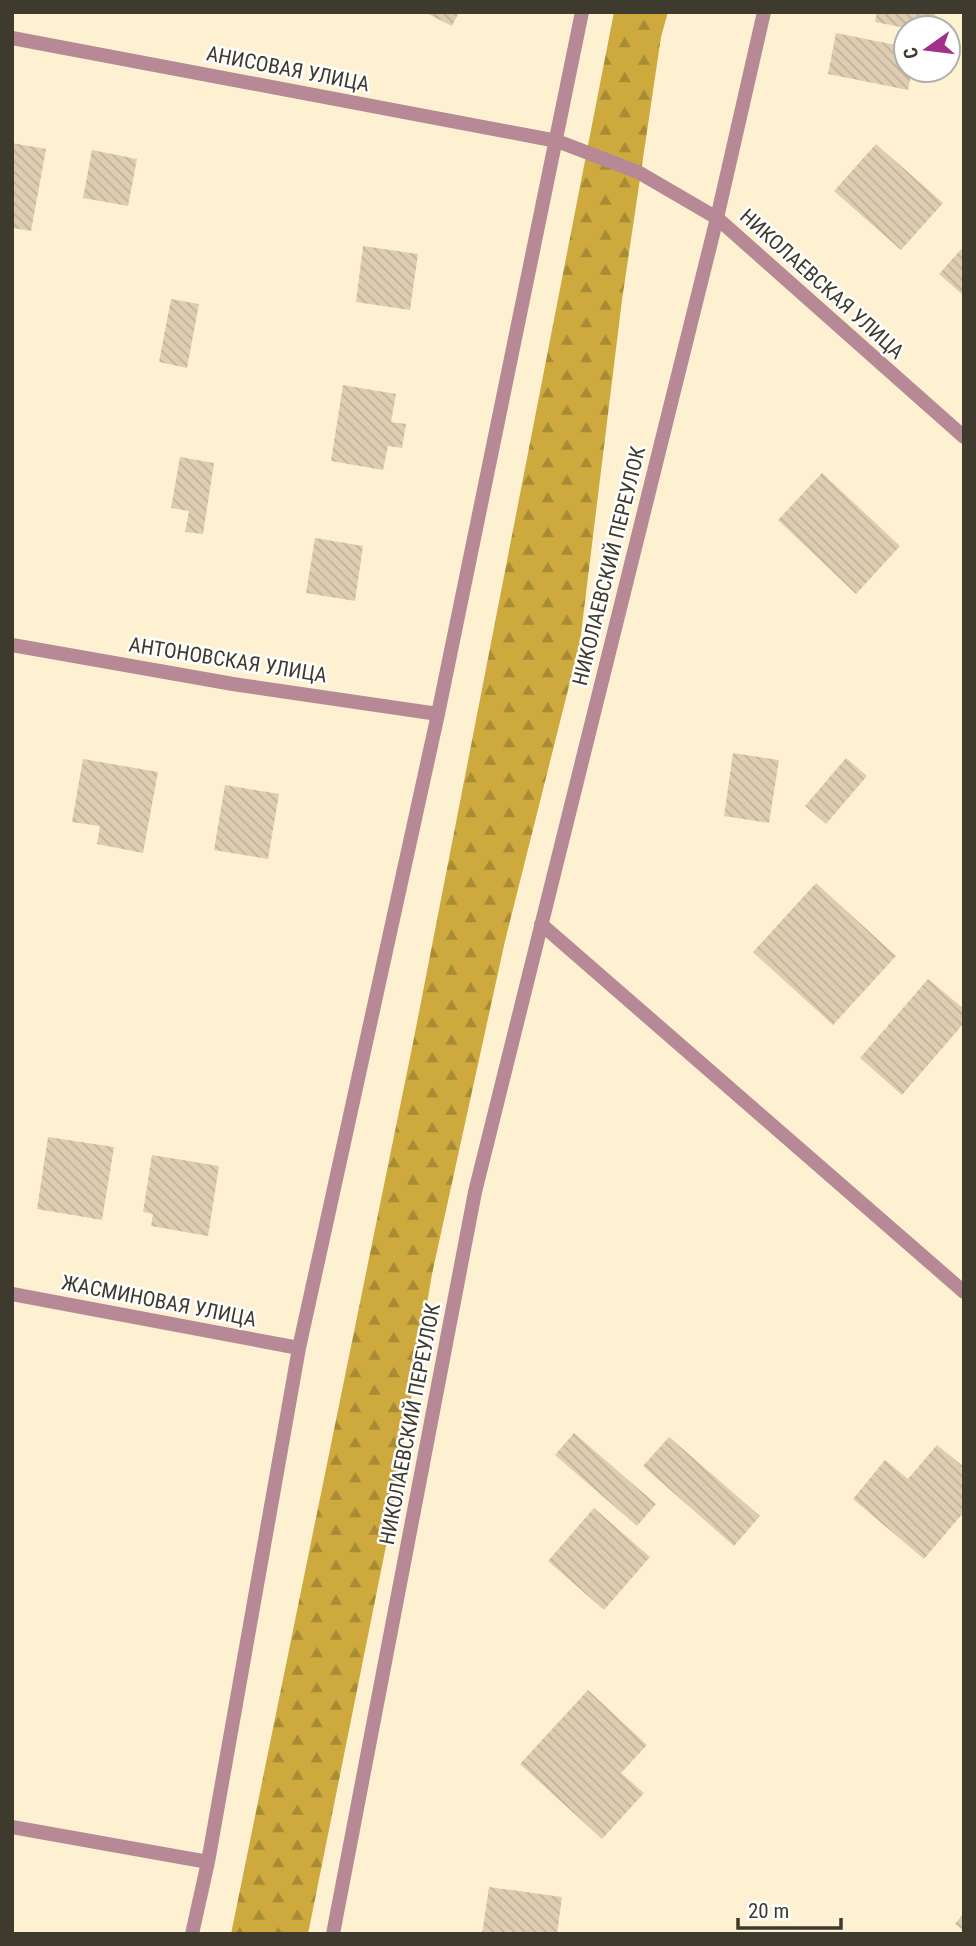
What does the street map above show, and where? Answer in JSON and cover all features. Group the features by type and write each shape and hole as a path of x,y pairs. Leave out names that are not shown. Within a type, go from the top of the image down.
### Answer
{"street":[{"path":"192,1934 208,1862 299,1348 438,714 582,12"},
{"name":"НИКОЛАЕВСКАЯ УЛИЦА","path":"764,12 717,218 964,437"},
{"name":"АНИСОВАЯ УЛИЦА","path":"12,38 557,141 638,172 717,218"},
{"name":"НИКОЛАЕВСКИЙ ПЕРЕУЛОК","path":"333,1934 475,1192 717,218"},
{"name":"АНТОНОВСКАЯ УЛИЦА","path":"12,645 233,684 438,714"},
{"path":"541,924 964,1292"},
{"name":"ЖАСМИНОВАЯ УЛИЦА","path":"12,1294 299,1348"},
{"path":"12,1828 208,1862"}],"green space":[{"path":"614,12 668,12 661,37 622,300 580,642 505,941 432,1274 388,1536 308,1934 231,1934 413,1043"}],"building":[{"path":"424,12 459,12 452,26"},
{"path":"877,12 936,12 892,14 892,25 875,22"},
{"path":"836,33 892,44 892,84 909,84 908,90 828,74"},
{"path":"12,143 46,149 31,231 12,228"},
{"path":"876,144 943,203 901,250 834,191"},
{"path":"92,150 137,159 128,206 83,198"},
{"path":"363,246 418,254 410,310 356,302"},
{"path":"964,246 964,296 939,274"},
{"path":"171,299 199,304 187,368 159,362"},
{"path":"343,385 396,394 391,422 406,424 402,448 388,446 383,470 331,461"},
{"path":"180,457 214,463 203,534 185,532 189,511 171,508"},
{"path":"822,473 900,546 856,594 778,520"},
{"path":"315,538 363,546 355,601 306,593"},
{"path":"733,753 779,760 769,823 724,816"},
{"path":"846,758 867,776 826,824 805,806"},
{"path":"83,759 158,772 143,853 97,844 100,826 72,822"},
{"path":"225,785 279,794 268,859 214,850"},
{"path":"816,883 896,956 833,1025 753,952"},
{"path":"928,979 964,1009 964,1023 902,1095 860,1058"},
{"path":"48,1137 114,1147 102,1220 37,1209"},
{"path":"152,1155 219,1166 208,1236 151,1226 153,1214 143,1212"},
{"path":"574,1433 656,1504 637,1526 555,1455"},
{"path":"669,1437 760,1516 734,1546 643,1466"},
{"path":"937,1445 964,1467 964,1512 924,1559 853,1499 885,1460 908,1479"},
{"path":"594,1508 650,1557 604,1610 548,1561"},
{"path":"588,1690 647,1745 621,1773 644,1793 602,1839 520,1764"},
{"path":"489,1887 562,1897 557,1934 482,1934"},
{"path":"964,1913 964,1931 955,1924"}]}
